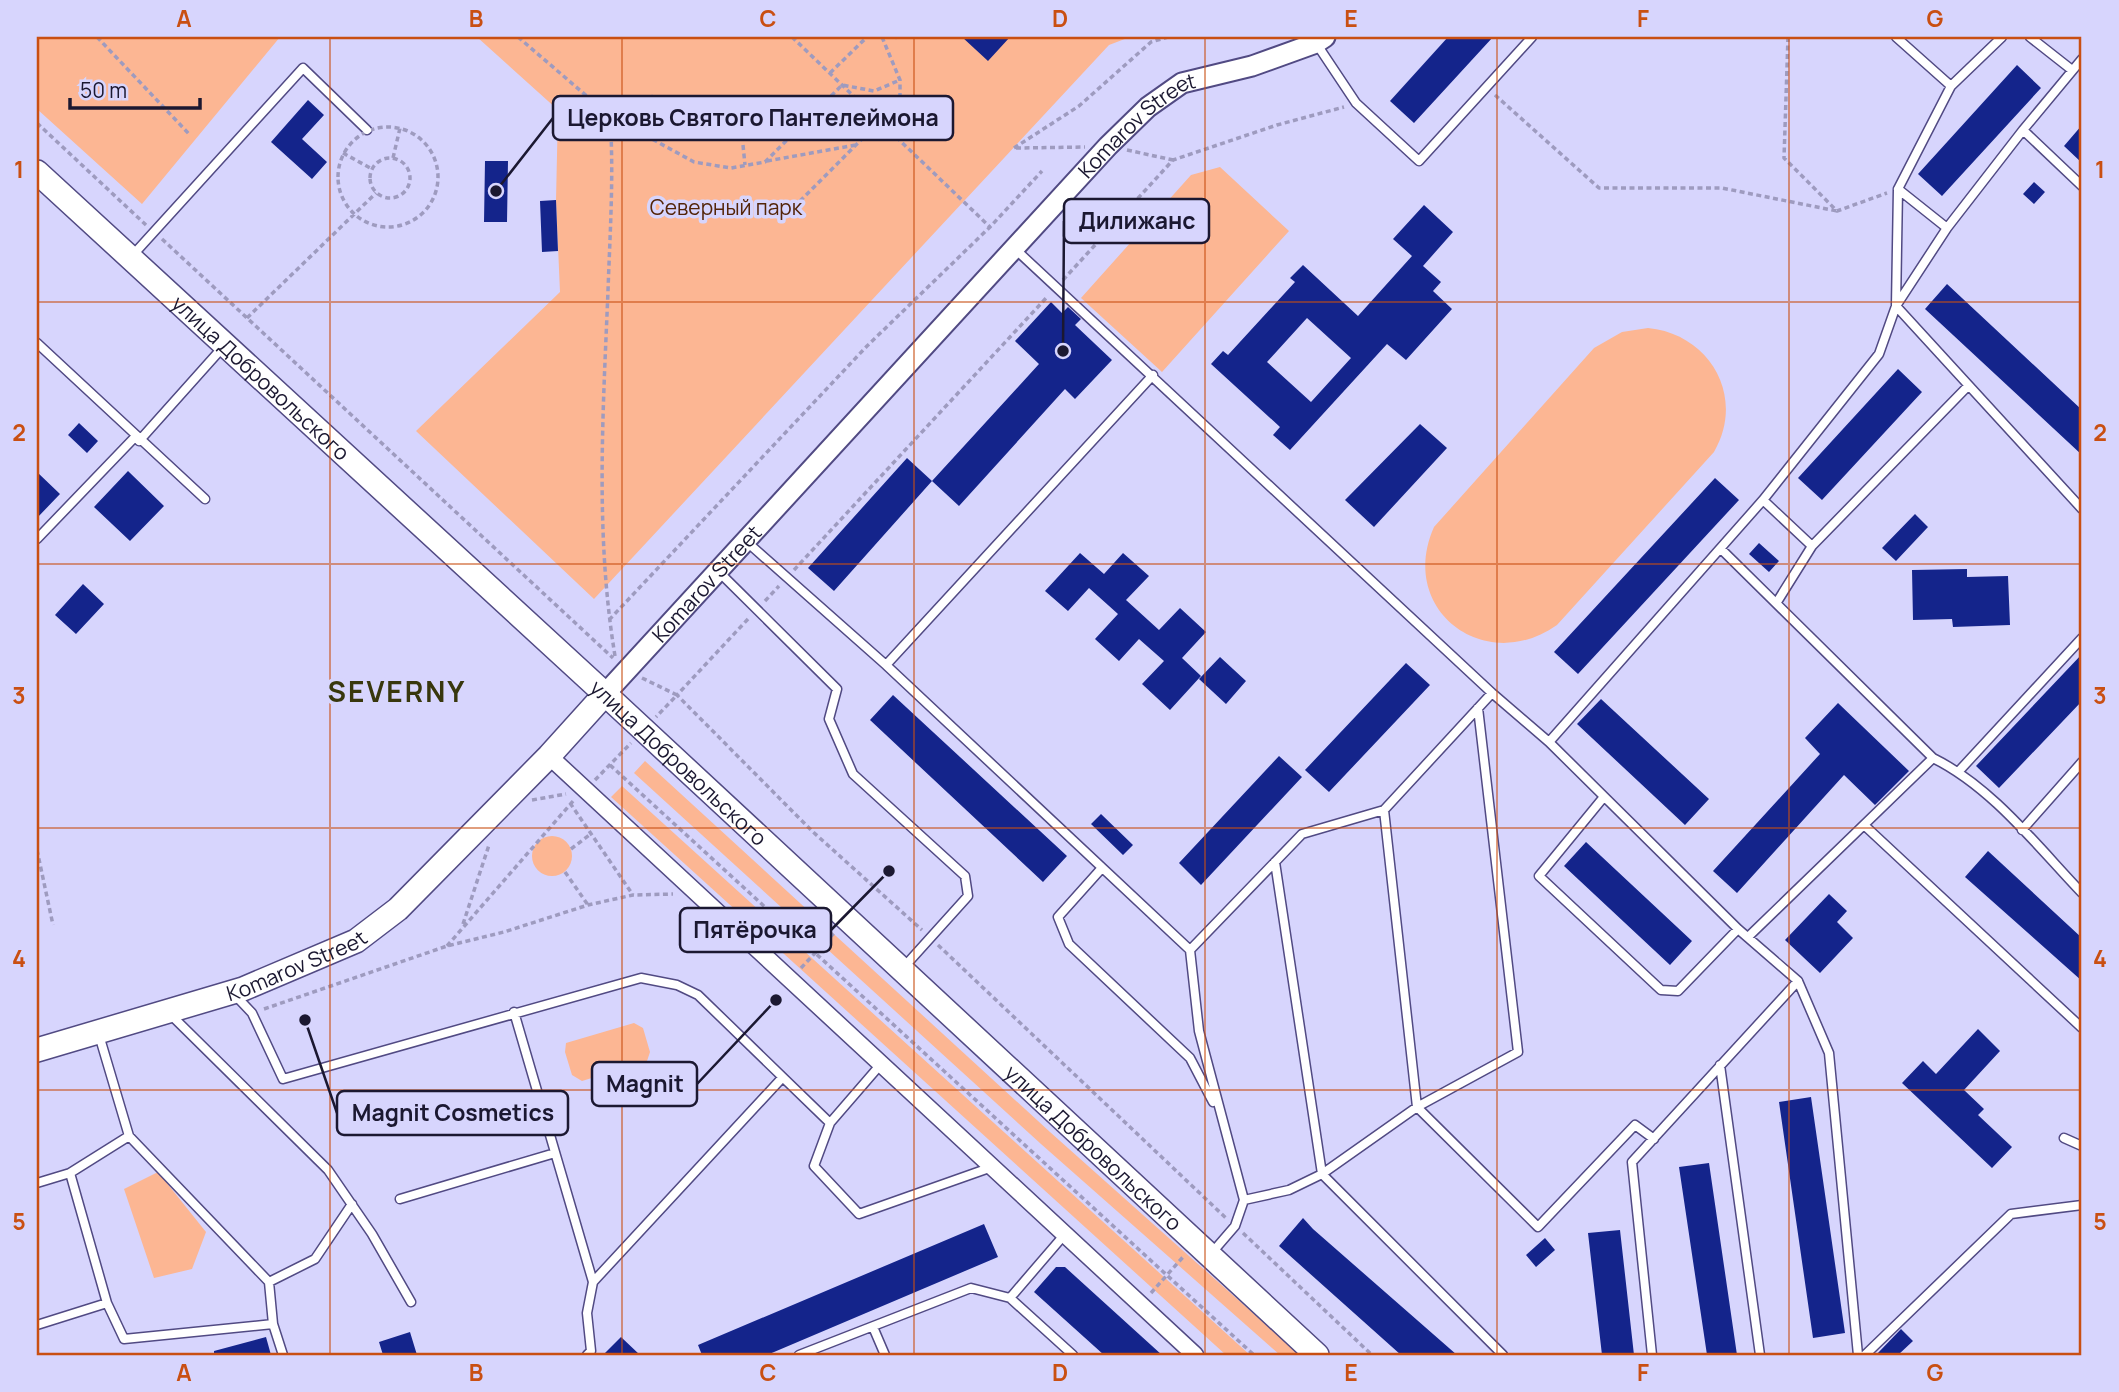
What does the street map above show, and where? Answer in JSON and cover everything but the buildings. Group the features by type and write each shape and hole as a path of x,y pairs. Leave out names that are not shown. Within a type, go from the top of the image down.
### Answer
{"main road":[{"name":"улица Добровольского","path":"37,172 605,694 1317,1355"},
{"name":"Komarov Street","path":"37,1050 232,992 356,942 398,909 549,756 605,694"}],"street":[{"name":"Komarov Street","path":"605,694 1108,146 1148,107 1182,83 1252,66 1320,40"},
{"path":"549,756 1195,1355"}],"lane":[{"path":"1320,40 1356,103 1419,161 1532,37"},
{"path":"1896,37 1951,86"},
{"path":"2002,37 1951,86 1898,189 1896,306 2082,509"},
{"path":"2030,37 2072,70"},
{"path":"1549,742 1721,550 1879,354 1896,306 1947,228 2082,59"},
{"path":"130,258 303,68 368,130"},
{"path":"2023,130 2082,186"},
{"path":"1898,189 1947,228"},
{"path":"1014,248 1492,693 1549,742 1738,929 1798,981 1829,1053 1858,1355"},
{"path":"37,343 137,439 205,499"},
{"path":"37,539 137,439 225,345"},
{"path":"886,665 1153,375"},
{"path":"1777,602 1812,546 1968,386"},
{"path":"1763,500 1812,546"},
{"path":"747,542 886,665 1190,950 1199,1031 1244,1200 1235,1227 1203,1249"},
{"path":"1721,550 1777,602 1933,758 1959,771 2022,830 2082,893"},
{"path":"719,572 837,689 829,719 853,774 965,876 968,896 902,969"},
{"path":"1959,771 2082,638"},
{"path":"1190,950 1302,834 1384,810 1492,693"},
{"path":"1244,1200 1289,1190 1322,1174 1417,1107 1518,1052 1478,708"},
{"path":"1748,937 1933,758"},
{"path":"2022,830 2082,762"},
{"path":"1604,798 1539,876 1661,990 1678,991 1738,929"},
{"path":"1384,810 1417,1107 1538,1227 1635,1125 1654,1139"},
{"path":"1864,825 2082,1028"},
{"path":"1275,862 1322,1174 1503,1355"},
{"path":"1101,869 1058,917 1069,944 1190,1058 1219,1114"},
{"path":"232,992 252,1013 284,1079 642,978 677,985 698,995 830,1123"},
{"path":"1652,1355 1632,1163 1798,981"},
{"path":"167,1011 328,1170 352,1204 411,1302"},
{"path":"514,1012 593,1282 587,1313 591,1351 587,1355"},
{"path":"99,1032 129,1136 269,1282 273,1324 283,1355"},
{"path":"881,1064 830,1123 814,1166 859,1214 992,1167"},
{"path":"1720,1065 1760,1355"},
{"path":"593,1282 782,1079"},
{"path":"37,1183 70,1173 129,1136"},
{"path":"2064,1138 2082,1146"},
{"path":"400,1199 555,1153"},
{"path":"70,1173 107,1303 124,1339 273,1324"},
{"path":"269,1282 315,1259 352,1204"},
{"path":"1864,1355 2011,1214 2082,1205"},
{"path":"1010,1298 1065,1234"},
{"path":"799,1355 971,1288 1010,1298 1073,1355"},
{"path":"37,1325 107,1303"},
{"path":"873,1327 885,1355"}],"path":[{"path":"97,37 190,135"},
{"path":"518,37 610,116 694,162 731,168 856,145"},
{"path":"792,37 990,227"},
{"path":"830,74 867,37"},
{"path":"883,37 900,80 900,140"},
{"path":"1014,148 1079,106 1151,42 1168,37"},
{"path":"1788,37 1784,158 1836,211"},
{"path":"842,85 874,91 900,80"},
{"path":"765,162 842,85"},
{"path":"1486,87 1599,188 1723,188 1836,211 1898,189"},
{"path":"610,116 653,96"},
{"path":"677,695 1173,160 1277,125 1356,103"},
{"path":"37,123 616,661 604,589 601,441 613,164 610,116"},
{"path":"782,219 880,121"},
{"path":"383,126 400,128 416,134 428,145 436,160 439,177 436,193 428,208 415,219 400,226 384,228 368,223 354,214 343,201 338,185 338,168 343,153 353,139 368,130 383,126"},
{"path":"393,158 400,128"},
{"path":"743,145 746,165"},
{"path":"343,153 372,169"},
{"path":"393,158 408,169 410,183 396,198 376,193 370,181 372,169 381,160 393,158"},
{"path":"609,620 867,346 990,227 1042,171"},
{"path":"247,318 376,193"},
{"path":"626,671 677,695 812,831 930,938 1372,1355"},
{"path":"610,765 1254,1355"},
{"path":"528,801 585,790"},
{"path":"447,946 570,803 585,790"},
{"path":"570,803 634,895"},
{"path":"571,849 592,833"},
{"path":"462,929 489,844 497,836"},
{"path":"37,850 52,925"},
{"path":"565,872 588,905"},
{"path":"252,1013 447,946 504,932 588,905 634,895 698,894"},
{"path":"790,980 847,918"},
{"path":"1140,1304 1167,1275 1203,1249"}],"green space":[{"path":"37,37 280,37 142,204 37,109"},
{"name":"Северный парк","path":"477,37 1130,37 1109,45 594,599 416,431 560,292 556,200 558,110"},
{"path":"1220,167 1289,231 1162,372 1081,298 1191,175"},
{"path":"1648,328 1670,333 1689,342 1705,355 1716,372 1724,390 1726,410 1723,431 1714,452 1557,625 1530,639 1502,643 1477,638 1455,626 1438,608 1427,584 1426,557 1434,527 1594,348 1622,332"},
{"path":"645,761 1050,1132 1300,1355 1280,1355 1041,1144 634,773"},
{"path":"622,786 1250,1355 1226,1355 611,797"},
{"path":"552,836 560,837 566,842 571,848 571,864 566,870 560,875 552,876 544,875 538,870 533,864 532,856 533,848 538,842 544,837"},
{"path":"634,1023 643,1028 650,1052 647,1061 582,1081 572,1075 565,1052 566,1043"},
{"path":"158,1172 206,1232 192,1269 154,1278 124,1189"}],"place":[{"name":"Церковь Святого Пантелеймона","path":"496,191"},
{"name":"Дилижанс","path":"1063,351"},
{"name":"Пятёрочка","path":"889,871"},
{"name":"Magnit","path":"776,1000"},
{"name":"Magnit Cosmetics","path":"305,1020"}],"district":[{"name":"SEVERNY","path":"397,691"}]}
